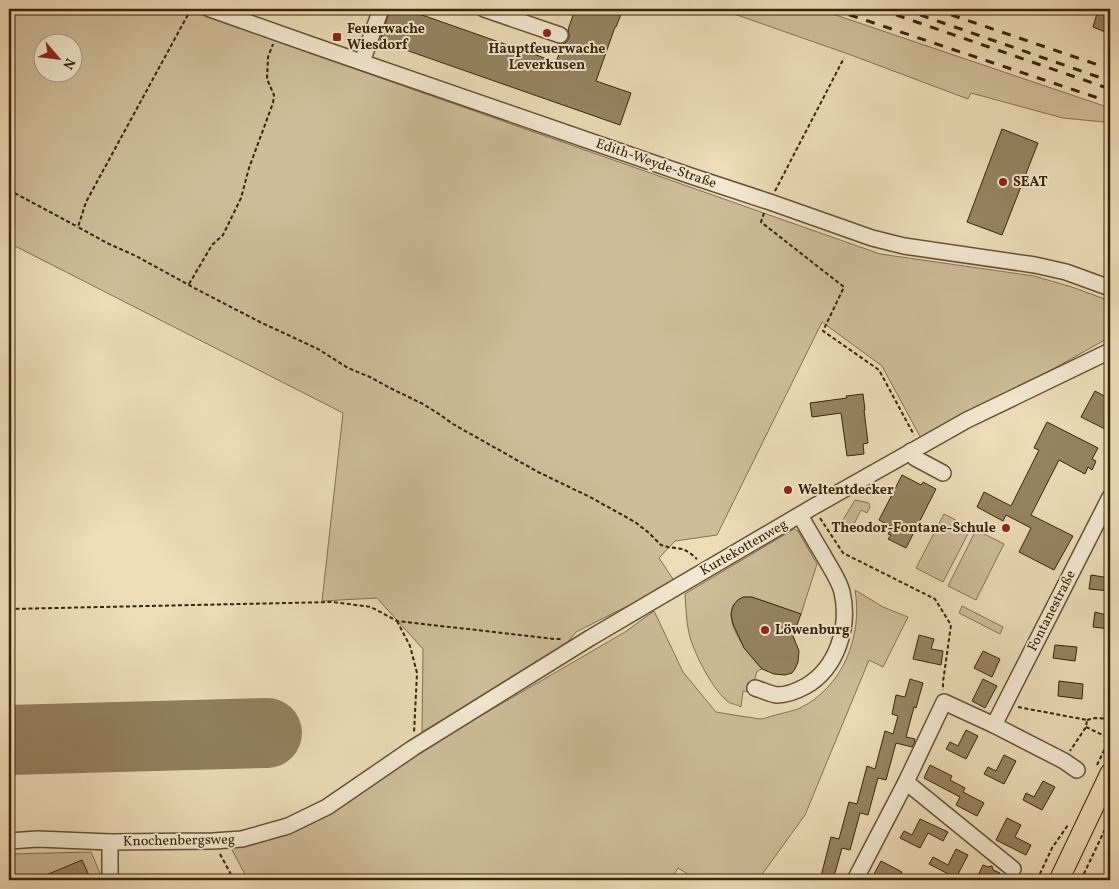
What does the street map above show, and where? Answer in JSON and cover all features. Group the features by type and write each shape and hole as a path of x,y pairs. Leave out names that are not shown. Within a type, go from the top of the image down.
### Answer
{"main road":[{"path":"1059,880 1104,781"}],"street":[{"name":"Edith-Weyde-Straße","path":"210,9 872,238 932,250 1036,265 1066,272 1110,288"},
{"path":"362,62 381,9"},
{"path":"484,9 560,35"},
{"name":"Kurtekottenweg","path":"390,765 413,748 590,638 813,507 967,420 1110,351"},
{"path":"916,449 915,458 943,473"},
{"name":"Fontanestraße","path":"994,725 1110,497"},
{"path":"755,688 776,695 796,692 811,683 830,664 838,648 842,633 845,612 842,592 835,576 800,515"},
{"path":"857,879 944,702 994,725 1064,761 1077,770"},
{"name":"Knochenbergsweg","path":"9,841 38,839 110,842 242,839 288,826 327,806 390,765"},
{"path":"906,782 1012,869"},
{"path":"110,842 110,880"}],"path":[{"path":"78,227 86,202 191,9"},
{"path":"188,285 212,245 223,235 241,198 249,168 273,103 274,95 267,79 268,57 276,38"},
{"path":"844,58 765,210 761,222 844,287 823,331 879,370 916,449"},
{"path":"9,190 188,285 318,349 348,368 423,404 453,424 538,472 583,493 635,522 661,545 683,549 690,553 707,570"},
{"path":"813,507 843,553 935,599 951,625 943,682 944,702"},
{"path":"9,609 333,602 371,607 397,621 555,640 563,639"},
{"path":"397,621 410,646 417,673 413,748"},
{"path":"1005,705 1087,720 1095,718 1110,719"},
{"path":"1064,761 1086,727 1087,720"},
{"path":"1086,727 1110,738 1104,781"},
{"path":"1081,880 1110,821"},
{"path":"1037,880 1052,848 1070,822"},
{"path":"213,841 234,880"}],"shaded area":[{"path":"9,9 185,9 880,254 1034,276 1110,301 1110,337 923,442 882,366 822,322 717,535 675,541 659,558 675,582 576,632 561,650 422,732 423,649 377,598 322,601 343,413 9,243"},
{"path":"720,9 818,9 1110,108 1110,124 1063,118 971,93 968,99"},
{"path":"855,500 869,503 870,507 867,513 861,510 852,528 841,523"},
{"path":"944,514 971,528 943,582 916,568"},
{"path":"794,529 798,531 817,564 801,614 752,597 744,597 738,600 731,612 734,629 739,639 762,669 757,671 751,692 743,691 741,707 730,703 717,691 700,661 689,633 685,594"},
{"path":"976,530 1004,544 976,600 948,586"},
{"path":"855,590 883,607 908,617 883,667 869,660 805,815 758,880 697,880 678,868 671,880 248,880 230,846 296,828 422,750 625,632 654,611 683,672 716,712 761,719 798,709 814,700 827,688 838,674 846,659 856,625 857,607"},
{"path":"962,606 1003,627 1000,634 959,613"},
{"path":"91,852 103,880 9,880 9,854"}],"building":[{"path":"390,9 405,9 556,62 563,44 569,38 568,30 575,9 623,9 596,81 631,93 620,125 380,41"},
{"path":"1098,10 1110,14 1110,34 1093,27"},
{"name":"SEAT","path":"1002,129 1038,143 1002,235 967,222"},
{"path":"1095,391 1110,399 1110,424 1107,430 1081,417"},
{"path":"863,394 868,443 863,444 864,454 847,456 841,413 812,417 810,403"},
{"path":"1047,422 1098,448 1092,459 1096,461 1092,470 1088,467 1085,474 1059,460 1031,515 1073,536 1054,570 1019,552 1031,528 1006,515 1003,521 977,507 984,492 1011,506 1039,450 1034,448"},
{"path":"902,475 921,485 923,482 936,489 906,548 888,539 891,535 888,534 892,527 879,520"},
{"path":"1091,575 1110,578 1110,591 1089,589"},
{"name":"Löwenburg","path":"743,597 752,597 801,614 793,636 799,651 798,662 792,673 785,675 774,674 762,669 744,648 733,624 731,614 733,606"},
{"path":"1095,612 1110,616 1110,629 1093,627"},
{"path":"919,635 934,639 931,649 943,651 941,665 913,659"},
{"path":"1055,645 1077,647 1075,661 1053,658"},
{"path":"983,651 1000,659 992,677 974,668"},
{"path":"910,679 923,683 906,737 915,739 914,744 912,747 896,743 886,780 878,778 868,815 860,813 850,850 842,848 833,880 820,880 831,837 839,839 849,802 857,804 867,766 875,769 885,731 893,734 898,716 892,714 896,695 905,697"},
{"path":"983,679 997,686 985,708 972,701"},
{"path":"1059,681 1083,684 1082,699 1058,696"},
{"path":"966,730 978,736 966,759 946,749 950,742 958,746"},
{"path":"1004,755 1016,761 1004,784 984,774 988,767 996,771"},
{"path":"930,765 952,776 950,780 965,788 963,792 984,803 977,816 956,805 960,797 924,778"},
{"path":"1043,781 1055,787 1042,810 1023,800 1026,793 1034,797"},
{"path":"1007,818 1021,825 1015,837 1031,845 1026,855 996,840"},
{"path":"920,819 948,832 943,841 928,833 920,848 900,838 904,831 912,835"},
{"path":"956,849 968,855 956,878 929,864 933,857 948,865"},
{"path":"82,860 91,880 34,880"},
{"path":"881,861 902,872 898,880 886,880 874,874"},
{"path":"983,865 992,866 993,870 1000,873 997,880 977,878"}],"runway":[{"path":"9,740 267,733"}],"railway":[{"path":"832,9 1110,102"},
{"path":"879,9 1110,89"},
{"path":"903,9 1110,81"},
{"path":"934,9 1110,69"}],"place":[{"name":"Hauptfeuerwache Leverkusen","path":"547,33"},
{"name":"Feuerwache Wiesdorf","path":"337,37"},
{"name":"SEAT","path":"1003,182"},
{"name":"Weltentdecker","path":"788,490"},
{"name":"Theodor-Fontane-Schule","path":"1006,528"},
{"name":"Löwenburg","path":"765,630"}]}
